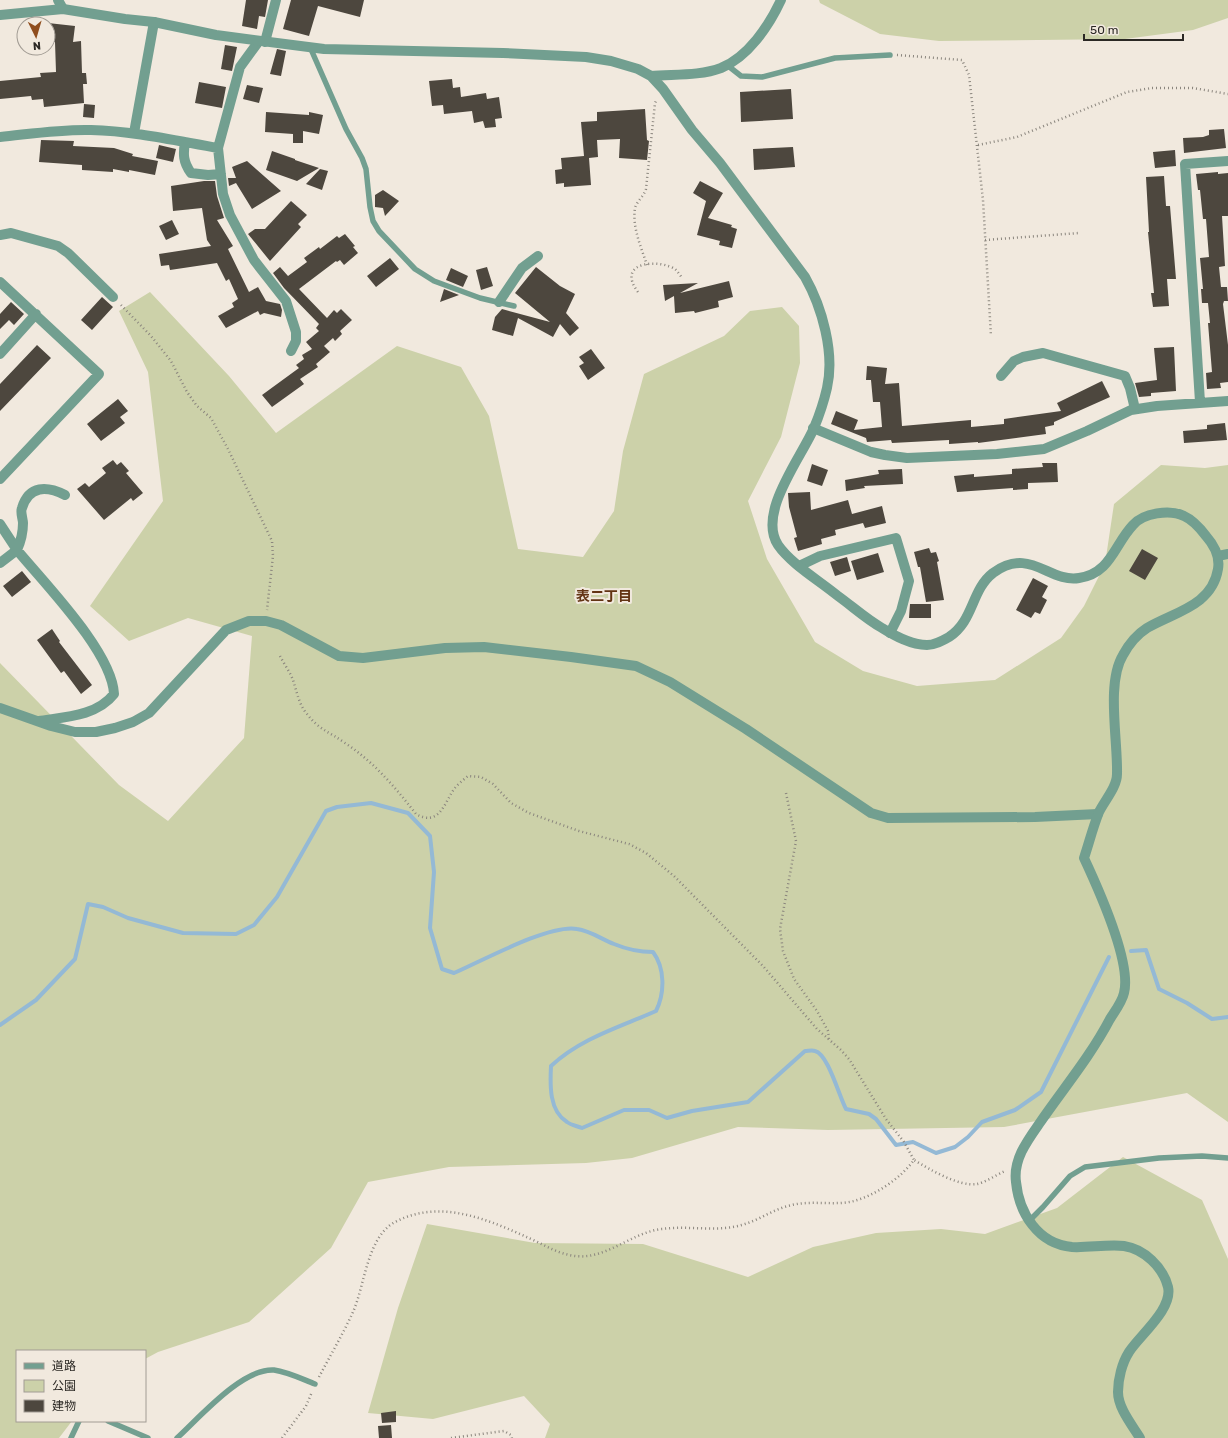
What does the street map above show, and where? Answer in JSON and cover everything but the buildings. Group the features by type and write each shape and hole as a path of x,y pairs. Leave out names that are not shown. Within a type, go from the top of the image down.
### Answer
{"street":[{"path":"276,0 262,41 240,67 218,148 225,203 239,234 254,260 286,301 296,332 296,341 291,351"},
{"path":"651,76 702,72 727,65 752,45 781,0"},
{"path":"0,16 61,4 125,19 154,22 216,36 310,47 423,52 503,53 586,58 611,61 644,72 651,76 663,89 692,130 720,163 800,271 814,294 827,337 827,386 814,428 793,466 774,509 772,520 773,534 777,544 799,566 880,628 916,644 927,645 944,640 962,626 985,580 1000,568 1009,565 1026,563 1070,579 1087,576 1106,565 1133,524 1156,514 1176,513 1186,516 1223,555 1214,580 1203,599 1145,629 1133,640 1120,658 1115,674 1114,706 1117,741 1117,780 1098,814 1084,858 1099,891 1122,959 1126,980 1124,994 1095,1048 1026,1144 1016,1166 1016,1182 1022,1211 1032,1228 1049,1240 1070,1247 1124,1246 1145,1254 1159,1269 1168,1288 1166,1307 1128,1354 1120,1372 1118,1393 1124,1412 1140,1438"},
{"path":"134,133 154,22"},
{"path":"0,137 41,132 91,130 134,133 218,148"},
{"path":"185,142 183,156 186,166 191,172 208,175 222,174"},
{"path":"1200,402 1185,164 1228,161"},
{"path":"0,235 11,233 58,246 68,253 113,297"},
{"path":"499,302 522,268 538,256"},
{"path":"0,282 99,374 0,479"},
{"path":"0,354 36,314"},
{"path":"1001,376 1014,361 1023,357 1043,353 1125,376 1130,388 1135,409"},
{"path":"814,428 871,452 885,455 907,458 997,454 1044,449 1135,409 1200,402 1228,401"},
{"path":"0,563 17,550 23,536 21,508 30,494 45,488 52,489 65,495"},
{"path":"0,524 17,550 96,647 114,683 114,694 107,703 96,709 75,715 37,721"},
{"path":"799,566 820,556 896,538 909,581 901,611 890,633"},
{"path":"0,708 75,732 96,732 115,728 133,722 156,707 226,630 249,621 266,621 281,625 339,656 363,658 445,648 484,647 636,666 670,682 746,729 871,813 888,818 1035,817 1098,814"}],"lane":[{"path":"310,47 346,129 362,158 366,169 370,208 373,221 379,231 415,269 434,281 480,298 514,306"},
{"path":"727,65 741,76 762,78 835,58 890,55"},
{"path":"1028,1221 1043,1207 1070,1176 1085,1167 1159,1158 1202,1156 1228,1158"},
{"path":"177,1438 221,1395 260,1372 275,1370 315,1384"},
{"path":"71,1438 79,1422"},
{"path":"110,1422 148,1438"}],"path":[{"path":"890,55 962,60 969,75 978,145 991,336"},
{"path":"978,145 1017,137 1127,92 1152,88 1193,88 1228,94"},
{"path":"646,265 636,234 635,212 636,206 644,195 646,189 655,102 663,89"},
{"path":"985,240 1079,233"},
{"path":"638,292 631,282 630,276 633,270 641,265 670,267 676,270 682,278"},
{"path":"113,297 150,336 171,361 187,392 197,406 211,418 228,449 264,523 272,541 273,556 266,621"},
{"path":"280,656 293,679 297,696 305,713 319,728 345,742 371,763 389,780 416,814 429,818 435,816 441,812 454,790 468,776 481,778 493,784 511,803 529,813 579,831 629,844 646,853 674,876 763,966 817,1029 849,1059 886,1119 904,1142 914,1160 947,1178 965,1184 977,1184 1016,1166"},
{"path":"786,794 796,842 780,929 783,951 794,979 817,1011 828,1032 829,1040"},
{"path":"282,1438 306,1406 315,1384 361,1294 371,1253 380,1235 395,1222 420,1213 440,1210 465,1214 484,1219 561,1253 588,1256 639,1235 661,1229 707,1229 730,1227 745,1224 792,1205 854,1201 886,1185 906,1171 914,1160"},
{"path":"451,1438 504,1431 511,1435 512,1438"}],"green space":[{"path":"819,0 1228,0 1228,18 1193,30 1125,39 939,41 880,34 820,3"},
{"path":"150,292 229,376 276,433 397,346 461,367 489,416 518,549 583,557 614,511 623,451 644,374 724,336 750,311 782,307 799,326 800,363 781,437 748,501 767,559 815,642 863,671 917,686 995,680 1061,638 1084,606 1105,564 1114,504 1161,465 1205,468 1228,465 1228,1122 1187,1093 1004,1127 828,1130 738,1127 632,1158 586,1163 449,1167 368,1182 331,1248 249,1322 158,1352 146,1358 146,1350 16,1350 16,1422 71,1422 59,1438 0,1438 0,663 119,785 168,821 244,738 252,636 188,618 129,641 90,606 163,501 148,372 119,311"},
{"path":"1123,1157 1202,1200 1228,1259 1228,1438 545,1438 550,1424 524,1396 433,1419 368,1413 398,1308 427,1224 535,1243 643,1244 748,1277 813,1247 876,1233 941,1229 985,1234 1057,1208"}],"waterway":[{"path":"0,1025 36,1000 75,959 88,904 103,907 128,918 183,933 236,934 254,925 277,897 326,811 337,807 371,803 408,813 430,836 434,872 430,928 442,969 454,973 498,952 533,938 565,929 582,930 623,947 638,951 653,952 657,958 662,973 662,989 656,1011 601,1034 575,1048 551,1066 552,1097 557,1111 567,1122 582,1128 624,1110 649,1110 667,1118 692,1111 748,1102 805,1051 815,1051 820,1054 829,1067 846,1109 869,1114 876,1119 896,1145 913,1142 936,1153 955,1147 968,1137 982,1122 1015,1110 1041,1092 1109,957"},
{"path":"1131,951 1146,950 1159,989 1187,1003 1212,1019 1228,1017"}],"district":[{"name":"表二丁目","path":"604,596"}]}
